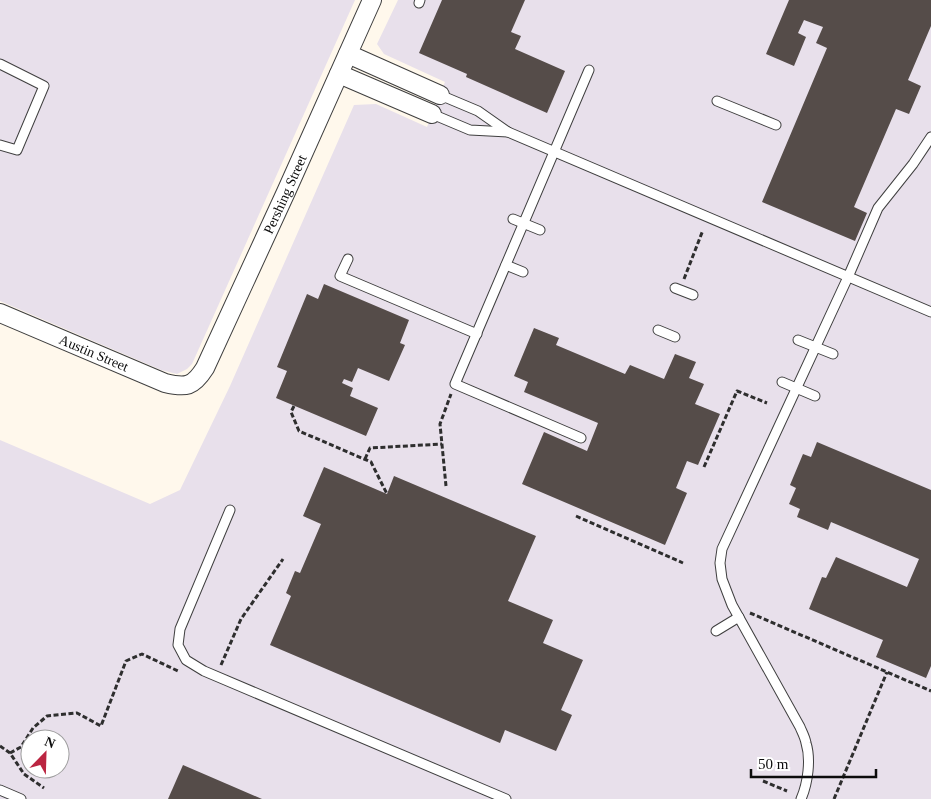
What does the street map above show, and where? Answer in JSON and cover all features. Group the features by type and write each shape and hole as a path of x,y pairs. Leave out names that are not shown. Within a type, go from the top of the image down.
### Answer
{"street":[{"name":"Pershing Street","path":"190,384 199,378 205,368 372,0"},
{"path":"348,54 440,94"},
{"path":"339,74 432,114"},
{"name":"Austin Street","path":"0,313 165,383 179,387 190,384"}],"lane":[{"path":"0,64 44,86 16,150 0,145"},
{"path":"581,438 455,384 589,70"},
{"path":"440,94 478,111 508,132 931,312"},
{"path":"718,101 776,125"},
{"path":"432,114 470,130 508,132"},
{"path":"801,799 806,787 808,767 807,744 800,727 732,604 722,579 720,563 722,549 878,208 913,164 931,137"},
{"path":"513,219 540,230"},
{"path":"348,259 340,276 477,334"},
{"path":"506,265 523,272"},
{"path":"675,288 693,295"},
{"path":"658,330 675,337"},
{"path":"798,340 833,354"},
{"path":"782,382 815,396"},
{"path":"230,510 180,628 178,645 186,660 204,671 506,799"},
{"path":"716,631 739,617"},
{"path":"0,790 21,799"}],"path":[{"path":"684,279 704,230"},
{"path":"446,486 440,424 455,384"},
{"path":"704,467 737,391 767,403"},
{"path":"294,406 292,412 299,431 372,462 387,494"},
{"path":"366,459 370,448 442,444"},
{"path":"576,516 684,563"},
{"path":"220,665 241,619 283,559"},
{"path":"732,604 931,691"},
{"path":"10,753 21,747 33,728 47,716 77,714 101,726 126,661 142,654 181,673"},
{"path":"834,799 887,672"},
{"path":"0,746 10,753 24,774 44,788"},
{"path":"763,781 787,791"}],"shaded area":[{"path":"0,0 355,0 192,364 177,374 161,370 0,301"},
{"path":"398,0 931,0 931,799 0,799 0,440 150,504 180,490 230,386 354,105 376,104 427,127 445,82 384,54 377,44"}],"building":[{"path":"442,0 525,0 511,32 521,36 515,49 565,71 547,113 466,77 467,74 419,53"},
{"path":"789,0 931,0 931,26 908,80 921,86 909,114 896,109 854,207 867,213 855,241 762,202 827,48 816,43 823,27 804,20 798,33 806,37 794,66 766,54"},
{"path":"324,284 409,320 400,343 405,345 389,381 358,368 352,382 344,379 342,383 353,388 350,396 378,408 366,436 276,398 287,371 277,367 307,294 318,299"},
{"path":"534,328 559,338 556,345 625,374 630,365 664,379 675,354 696,362 689,378 704,384 695,404 720,414 698,465 687,461 676,488 687,493 665,545 522,484 544,432 587,451 598,423 524,392 528,382 514,376"},
{"path":"817,442 931,490 931,666 926,678 876,657 883,640 809,609 822,577 826,578 836,557 907,587 919,559 831,522 828,530 797,517 800,509 789,504 796,488 790,485 803,454 811,457"},
{"path":"324,467 387,494 394,476 536,536 508,601 553,620 543,643 583,660 561,710 572,715 556,751 505,730 500,743 270,645 291,596 286,593 295,571 300,573 321,524 303,516"},
{"path":"183,765 262,799 168,799"}]}
